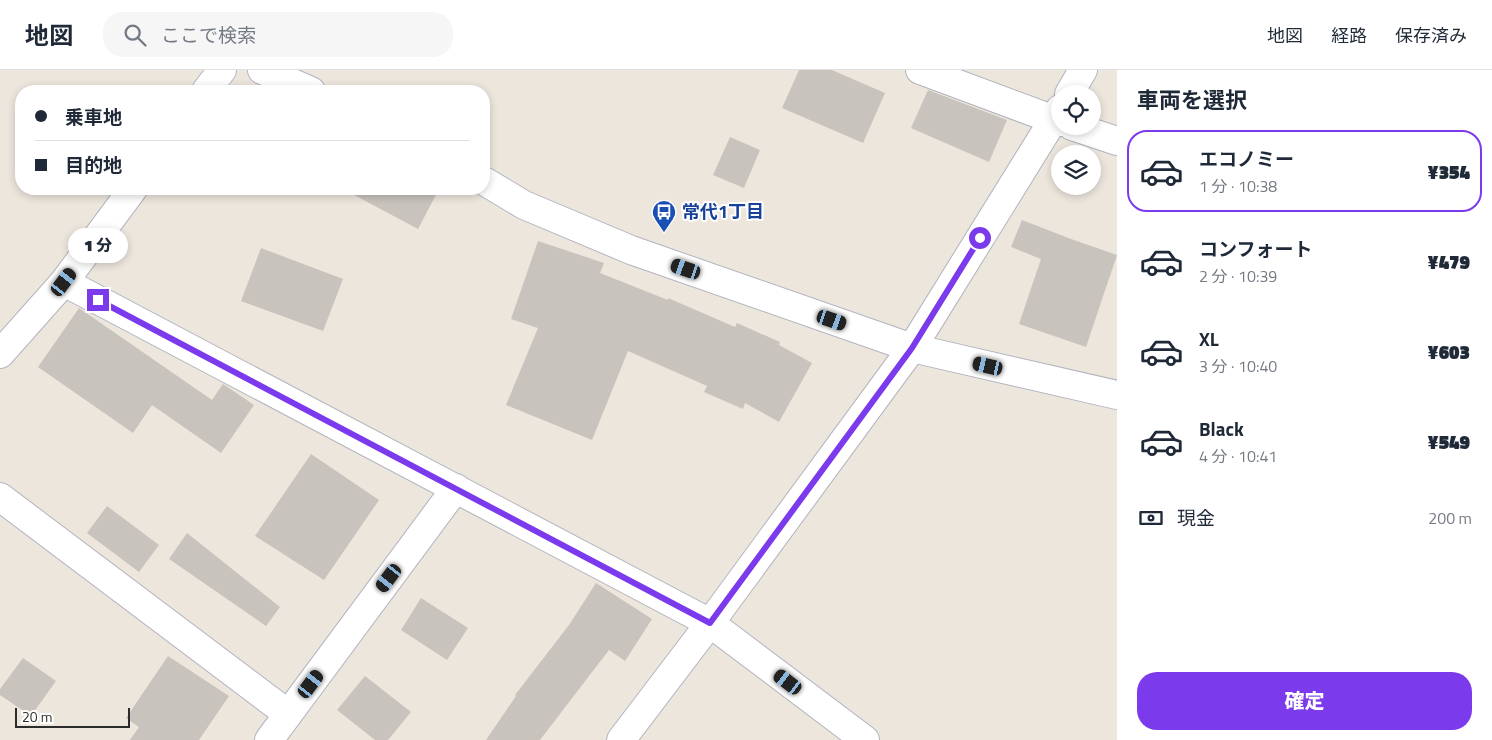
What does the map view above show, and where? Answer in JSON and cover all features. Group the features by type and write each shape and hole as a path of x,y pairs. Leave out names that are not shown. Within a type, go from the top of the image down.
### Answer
{"street":[{"path":"211,85 222,70"},
{"path":"262,70 297,85"},
{"path":"920,70 1051,116"},
{"path":"1074,85 1083,70"},
{"path":"621,740 710,623 912,348 1051,135"},
{"path":"1101,135 1117,141"},
{"path":"490,185 524,205 631,250 912,348 1117,395"},
{"path":"0,354 64,282 129,195"},
{"path":"64,282 710,623 865,740"},
{"path":"269,740 456,488"},
{"path":"0,497 288,714"}],"building":[{"path":"799,70 832,70 885,93 863,143 782,108"},
{"path":"928,90 1007,120 989,162 911,128"},
{"path":"730,137 760,150 744,188 713,175"},
{"path":"354,195 436,195 418,229"},
{"path":"1022,220 1117,255 1086,347 1019,324 1041,259 1011,247"},
{"path":"538,241 604,263 600,273 668,300 668,298 735,327 737,323 780,342 779,345 812,363 779,422 745,403 743,409 704,392 707,386 628,351 592,440 506,405 538,328 511,319"},
{"path":"261,248 343,279 323,331 241,301"},
{"path":"79,308 212,400 223,384 254,405 221,453 152,405 133,433 38,367"},
{"path":"311,454 379,500 324,580 255,536"},
{"path":"107,506 159,545 139,572 87,533"},
{"path":"187,533 280,607 266,626 169,559"},
{"path":"596,583 652,619 625,661 609,650 540,740 486,740 515,695 569,625"},
{"path":"421,598 468,628 447,660 401,630"},
{"path":"168,656 229,696 199,740 130,740 139,727 126,718"},
{"path":"23,658 56,681 31,716 0,695 0,689"},
{"path":"365,676 411,712 388,740 375,740 337,710"}],"place":[{"name":"常代1丁目","path":"664,233"}],"route":[{"path":"98,300 710,623 912,348 980,238"}]}
